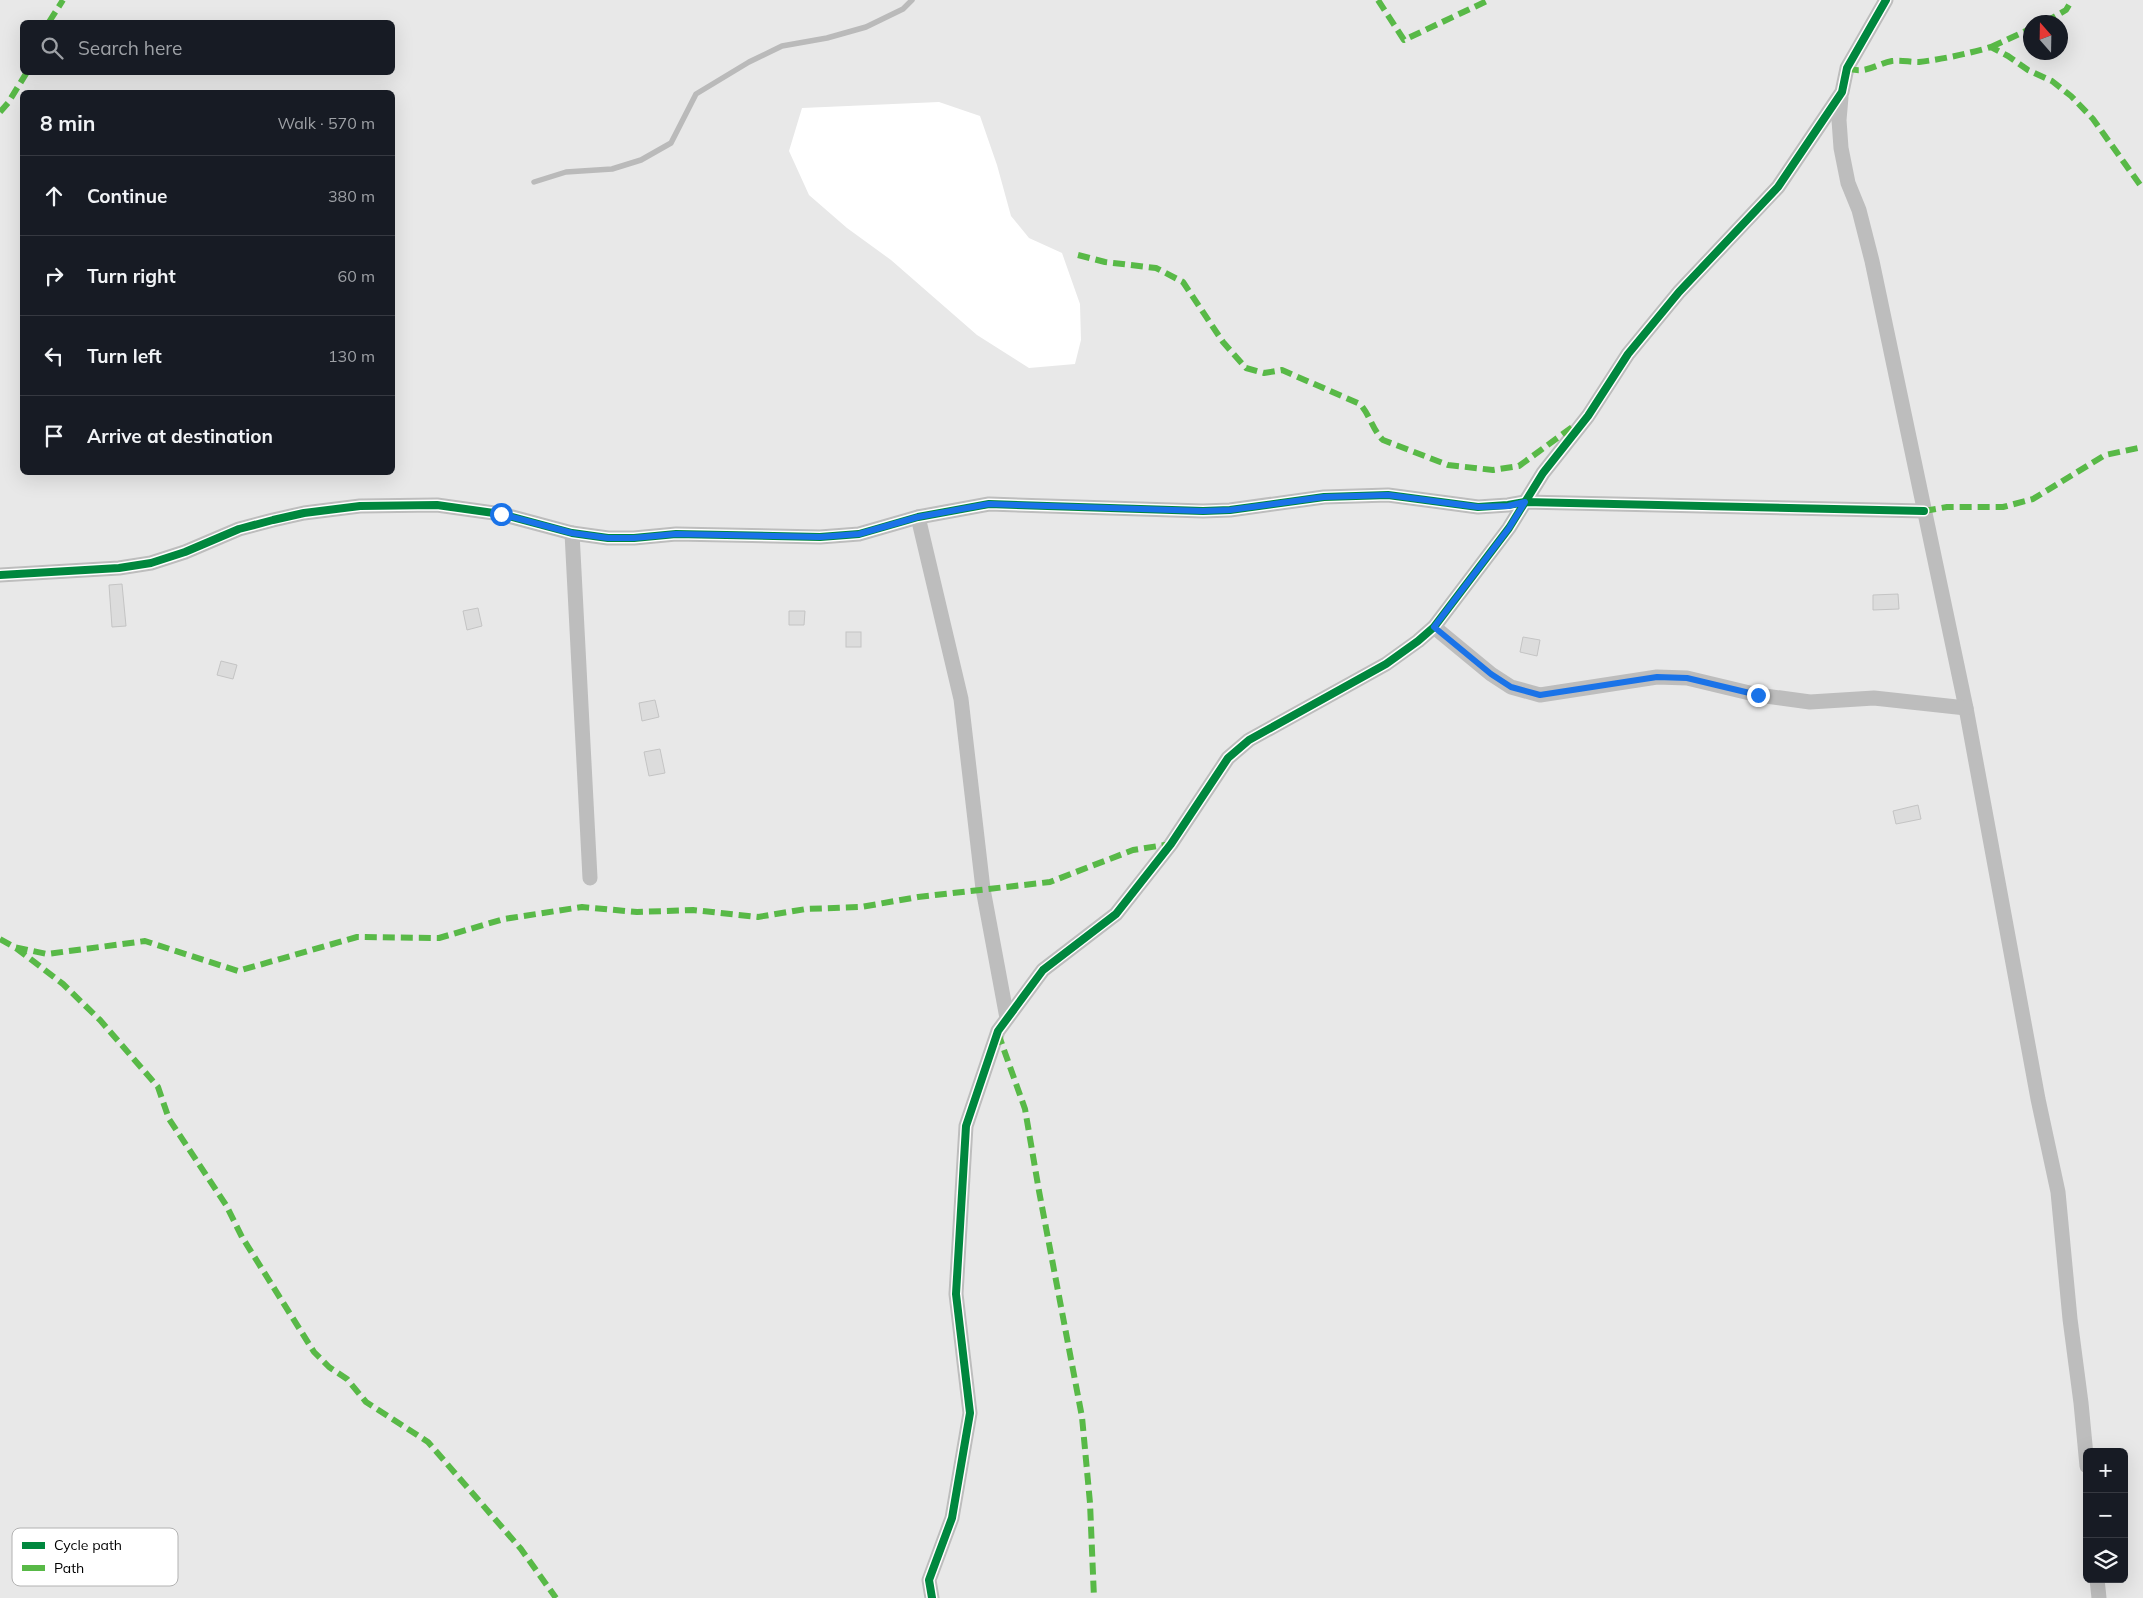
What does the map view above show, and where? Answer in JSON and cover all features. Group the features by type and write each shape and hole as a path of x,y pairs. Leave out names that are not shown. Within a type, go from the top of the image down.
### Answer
{"street":[{"path":"1886,0 1847,68 1839,120 1841,148 1848,184 1859,210 1872,262 1966,708 2036,1090 2058,1192 2070,1319 2085,1448"},
{"path":"932,1598 929,1580 952,1518 970,1413 956,1294 966,1126 998,1031 1043,970 1116,914 1171,844 1228,758 1249,740 1386,664 1418,642 1434,627 1509,528 1543,473 1588,416 1628,354 1679,292 1778,187 1842,92"},
{"path":"0,575 119,568 151,562 185,552 239,529 272,520 304,513 360,506 437,506 501,514 572,533 617,538 676,534 820,537 859,534 918,517 989,504 1203,511 1230,510 1324,497 1388,495 1478,507 1508,506 1525,502 1924,511"},
{"path":"918,517 961,700 983,889 1007,1018"},
{"path":"572,533 590,878"},
{"path":"1434,627 1491,674 1511,687 1540,695 1657,677 1687,678 1758,695 1810,702 1874,698 1966,708"},
{"path":"2098,1583 2100,1598"}],"shaded area":[{"path":"0,0 2143,0 2143,1598 0,1598","holes":["939,102 980,116 997,165 1011,216 1029,238 1062,253 1080,304 1081,340 1075,364 1029,368 977,335 891,260 847,228 809,195 789,151 802,108"]}],"building":[{"path":"122,584 126,626 112,627 109,585"},
{"path":"1898,594 1899,609 1873,610 1873,595"},
{"path":"478,608 482,626 467,630 463,611"},
{"path":"789,611 805,611 804,625 789,625"},
{"path":"846,632 861,632 861,647 846,647"},
{"path":"1523,637 1540,640 1537,656 1520,652"},
{"path":"221,661 237,665 233,679 217,675"},
{"path":"655,700 659,717 642,721 639,703"},
{"path":"660,749 665,773 649,776 644,752"},
{"path":"1918,805 1921,819 1896,824 1893,811"}],"waterway":[{"path":"534,182 566,172 612,169 641,160 671,143 696,94 749,62 782,46 827,38 866,27 903,9 912,0"}],"marked path":[{"path":"50,20 63,0"},
{"path":"1378,0 1404,40 1489,0"},
{"path":"2057,15 2066,10 2072,0"},
{"path":"1991,47 2023,32"},
{"path":"1847,68 1865,70 1892,61 1928,61 1991,47 2028,70 2052,81 2071,96 2093,119 2143,189"},
{"path":"0,112 8,103 25,75"},
{"path":"1078,255 1105,262 1156,268 1183,282 1223,342 1246,368 1264,373 1282,370 1360,404 1383,440 1448,465 1493,470 1519,466 1575,425"},
{"path":"1924,511 1947,507 2003,507 2033,499 2105,455 2143,447"},
{"path":"0,939 14,947 47,954 145,941 238,971 357,937 439,938 504,919 582,907 637,912 693,910 758,917 806,909 861,907 918,897 1050,882 1133,850 1171,844"},
{"path":"16,948 63,984 100,1020 158,1087 169,1119 226,1205 242,1237 314,1352 329,1367 347,1379 366,1402 428,1442 521,1549 556,1598"},
{"path":"998,1033 1025,1109 1082,1417 1090,1503 1094,1598"}],"cycle path":[{"path":"932,1598 929,1580 952,1518 970,1413 956,1294 966,1126 998,1031 1043,970 1116,914 1171,844 1228,758 1249,740 1386,664 1434,627 1509,528 1543,473 1588,416 1628,354 1679,292 1778,187 1842,92 1847,68 1886,0"},
{"path":"0,575 119,568 151,563 185,552 239,529 304,513 360,506 437,505 501,514 572,533 608,538 634,538 676,534 820,537 859,534 918,517 989,504 1203,511 1230,510 1324,497 1388,495 1478,507 1525,502 1924,511"}],"route":[{"path":"501,514 572,533 608,538 634,538 676,534 820,537 859,534 889,527 918,517 989,504 1203,511 1230,510 1324,497 1388,495 1478,507 1508,506 1525,502 1509,528 1434,627 1491,674 1511,687 1540,695 1657,677 1687,678 1758,695"}]}
